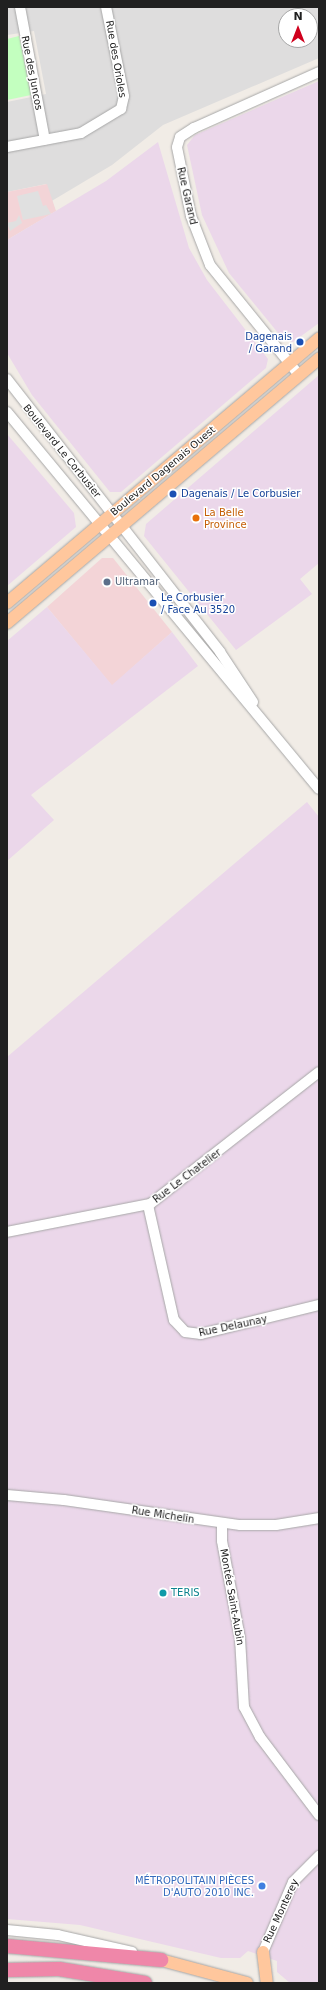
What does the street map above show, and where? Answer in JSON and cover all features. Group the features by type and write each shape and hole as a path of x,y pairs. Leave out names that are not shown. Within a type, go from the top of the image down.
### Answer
{"highway":[{"path":"7,1946 161,1960"},
{"path":"7,1970 58,1969 145,1983"},
{"path":"7,1970 107,1983"}],"main road":[{"name":"Boulevard Dagenais Ouest","path":"7,603 319,338"},
{"name":"Boulevard Dagenais Ouest","path":"7,623 319,358"},
{"path":"263,1952 267,1983"},
{"path":"161,1960 247,1983"}],"street":[{"name":"Rue des Juncos","path":"20,7 45,140"},
{"name":"Rue des Orioles","path":"7,147 84,132 122,106 123,90 106,7"},
{"name":"Rue Garand","path":"299,375 210,265 191,216 177,147 180,137 194,128 319,72"},
{"name":"Boulevard Le Corbusier","path":"7,378 120,526 220,652 276,735"},
{"name":"Boulevard Le Corbusier","path":"7,412 209,660 276,735 319,789"},
{"name":"Rue Le Chatelier","path":"7,1232 148,1205 319,1072"},
{"name":"Rue Delaunay","path":"148,1205 173,1317 185,1332 201,1334 319,1305"},
{"name":"Rue Michelin","path":"7,1496 69,1500 222,1524 269,1525 319,1518"},
{"name":"Montée Saint-Aubin","path":"222,1524 222,1541 240,1638 244,1707 260,1737 319,1815"},
{"name":"Rue Monterey","path":"263,1952 293,1882 319,1856"},
{"path":"7,1930 71,1937 161,1960"}],"shaded area":[{"path":"7,7 319,7 319,58 163,125 112,165 50,202 46,184 7,192 7,102 46,94 34,31 7,35"},
{"path":"319,81 319,323 293,342 283,339 229,273 202,215 187,145 195,135"},
{"path":"158,142 189,248 207,280 268,359 266,368 121,492 110,492 32,395 7,353 7,240 106,181"},
{"path":"47,184 56,211 7,240 7,192"},
{"path":"38,191 43,206 46,205 51,214 23,220 17,196"},
{"path":"19,215 22,223 10,231 7,223 16,221"},
{"path":"319,375 319,563 300,579 312,594 236,650 144,536 146,524"},
{"path":"7,434 74,513 76,527 7,586"},
{"path":"102,558 113,558 172,632 112,686 47,607"},
{"path":"47,607 112,685 172,632 198,666 31,795 54,820 7,861 7,641"},
{"path":"307,802 319,817 319,1983 290,1983 277,1972 277,1961 248,1951 240,1958 221,1958 80,1925 7,1919 7,1057"}],"green space":[{"path":"19,36 31,95 7,100 7,39"}],"place":[{"name":"Dagenais / Garand","path":"300,342"},
{"name":"Dagenais / Le Corbusier","path":"173,494"},
{"name":"La Belle Province","path":"196,518"},
{"name":"Ultramar","path":"107,582"},
{"name":"Le Corbusier / Face Au 3520","path":"153,603"},
{"name":"TERIS","path":"163,1593"},
{"name":"MÉTROPOLITAIN PIÈCES D'AUTO 2010 INC.","path":"262,1886"}]}
